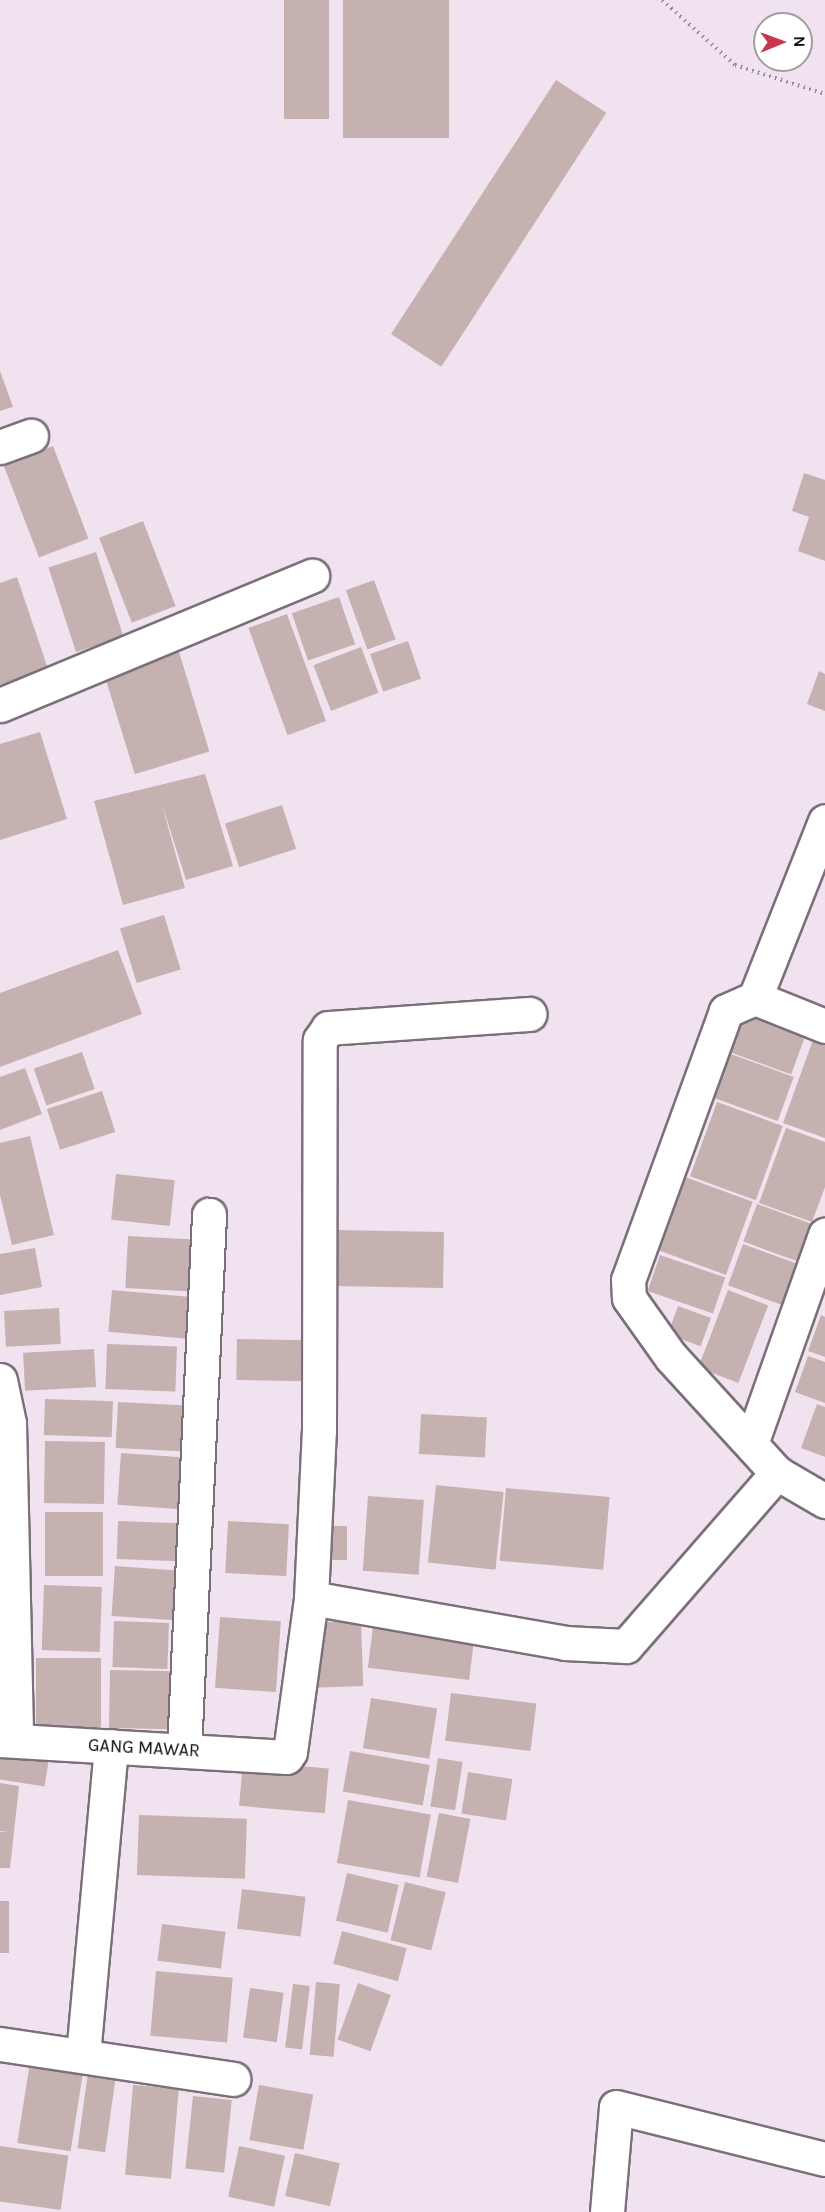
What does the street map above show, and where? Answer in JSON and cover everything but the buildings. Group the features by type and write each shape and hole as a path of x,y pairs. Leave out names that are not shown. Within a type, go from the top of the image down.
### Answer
{"street":[{"path":"0,447 31,436"},
{"path":"0,705 312,576"},
{"path":"825,821 754,998 726,1011 628,1280 629,1298 653,1335 752,1441 777,1473 825,1501"},
{"path":"754,998 825,1026"},
{"path":"530,1014 328,1028 320,1040 320,1366 311,1598 565,1643 626,1646 777,1473"},
{"path":"184,1750 209,1215"},
{"path":"752,1441 825,1235"},
{"path":"0,1380 9,1423 8,1740"},
{"name":"GANG MAWAR","path":"8,1740 288,1755 311,1598"},
{"path":"83,2055 111,1746"},
{"path":"0,2044 233,2079"},
{"path":"607,2212 616,2107 825,2159"}],"path":[{"path":"662,0 735,65 825,94"}]}
